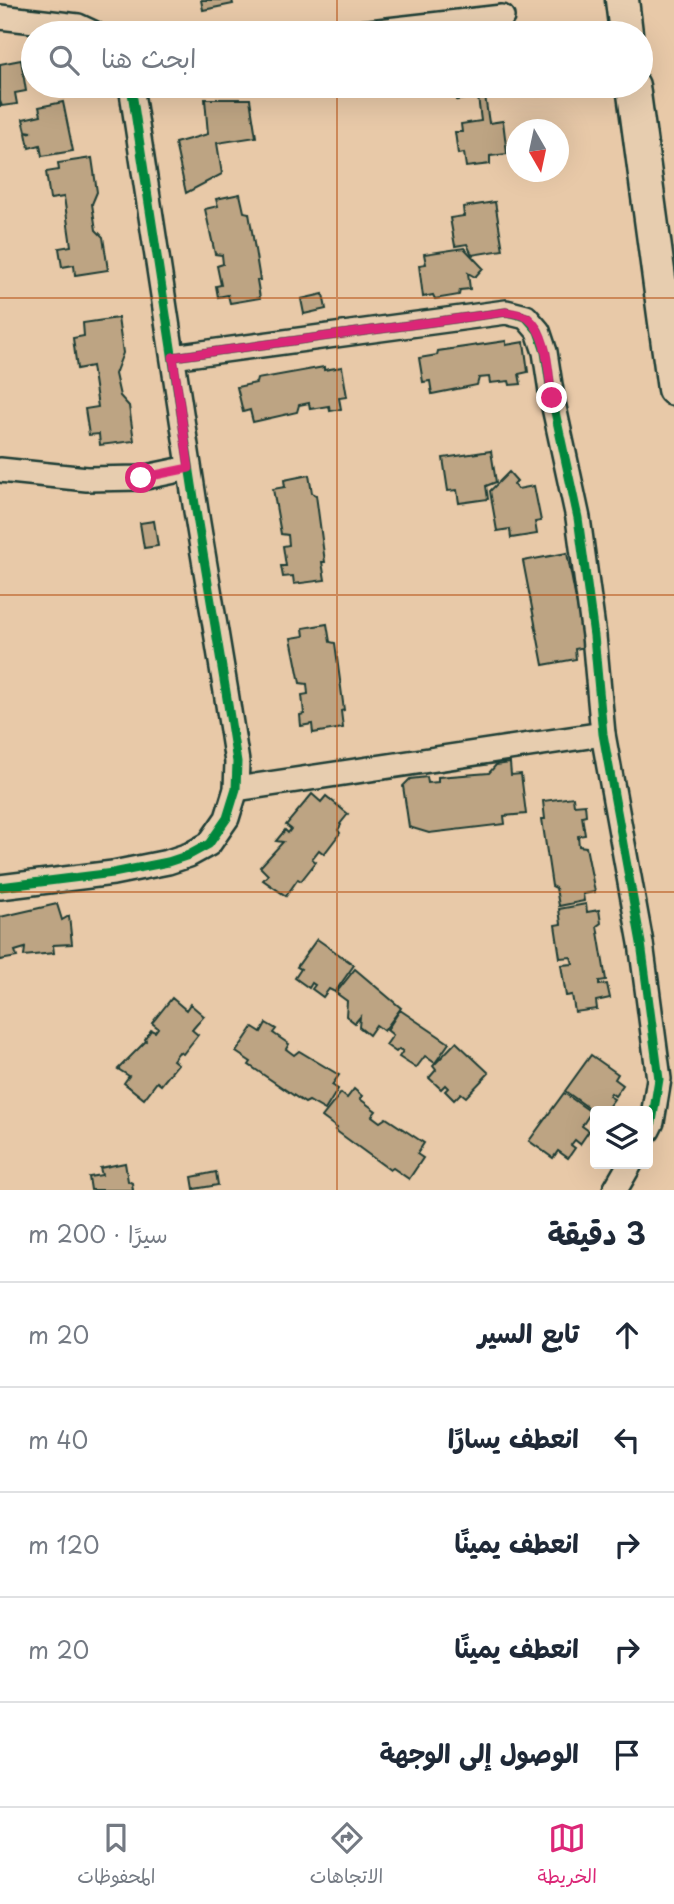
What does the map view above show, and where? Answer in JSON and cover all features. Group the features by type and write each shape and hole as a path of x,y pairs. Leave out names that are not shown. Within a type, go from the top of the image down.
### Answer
{"street":[{"path":"622,0 625,21"},
{"path":"0,17 35,21"},
{"path":"467,21 502,17"},
{"path":"0,887 113,873 189,855 209,844 227,818 236,789 237,762 133,98"},
{"path":"635,98 674,389"},
{"path":"173,357 506,312 526,317 538,331 545,352 552,398 578,518 594,636 603,734 641,943 659,1080 653,1116"},
{"path":"0,470 87,479 141,478 189,468"},
{"path":"236,789 603,734"},
{"path":"615,1190 628,1169"}],"building":[{"path":"201,0 232,0 233,4 203,10"},
{"path":"21,60 21,92 15,93 17,104 2,106 0,64"},
{"path":"478,98 485,98 489,123 503,121 506,154 490,156 490,164 466,167 464,153 458,154 455,132 462,132 461,124 481,121"},
{"path":"205,99 250,99 256,137 217,143 222,174 186,193 175,143 208,134"},
{"path":"63,102 73,151 42,156 40,145 29,148 26,133 32,132 26,131 23,119 41,115 39,107"},
{"path":"92,158 97,192 92,204 96,230 103,237 108,270 75,275 74,265 62,267 59,248 71,246 64,197 50,199 46,172 59,170 58,163"},
{"path":"240,194 244,212 249,213 260,280 257,280 260,298 230,303 228,295 218,297 216,286 221,285 217,266 223,264 222,255 215,254 205,209 218,206 216,199"},
{"path":"495,202 503,250 472,255 467,244 455,246 450,218 464,216 463,207"},
{"path":"464,248 483,268 475,277 468,273 470,289 460,290 459,295 435,299 433,295 423,297 419,265 426,264 424,254"},
{"path":"323,294 326,309 304,314 301,299"},
{"path":"118,318 123,353 115,374 120,396 129,406 134,441 100,445 99,434 89,435 85,409 98,407 92,366 77,369 73,338 84,336 83,323"},
{"path":"506,341 506,345 524,342 528,372 519,374 521,384 510,385 509,381 490,383 489,377 479,378 477,385 432,394 430,381 423,382 419,358 437,355 438,351"},
{"path":"324,367 324,370 342,367 347,397 339,398 341,409 330,411 329,406 310,409 309,403 299,405 297,412 253,422 250,410 243,412 237,387 256,383 257,379"},
{"path":"491,451 496,482 486,486 488,499 459,503 457,490 448,491 443,458"},
{"path":"509,472 517,481 514,484 518,489 534,486 541,521 535,522 537,534 511,538 510,529 497,531 490,491"},
{"path":"309,475 312,493 316,495 325,580 294,584 293,576 283,577 281,566 286,566 283,546 289,545 288,535 281,534 273,489 285,487 284,480"},
{"path":"154,521 158,546 144,548 140,523"},
{"path":"567,553 585,647 575,649 576,659 543,665 523,561"},
{"path":"327,624 330,642 335,643 344,710 341,711 343,728 313,733 312,724 301,726 300,715 304,714 302,695 308,694 307,684 300,683 291,638 304,636 303,628"},
{"path":"510,763 511,775 521,774 526,814 504,816 505,824 429,833 409,827 403,786 410,779 427,777 428,783 438,782 438,777 489,773 496,765"},
{"path":"312,794 321,802 326,796 348,814 340,824 340,833 324,854 319,850 312,859 316,862 301,881 298,879 286,896 263,880 268,875 260,867 283,842 276,841 285,830 288,833 291,829 286,825"},
{"path":"573,797 574,805 585,804 586,815 582,816 585,835 578,836 579,846 586,847 595,892 583,894 584,901 559,906 556,888 552,886 542,819 545,819 543,801"},
{"path":"57,904 62,920 69,916 72,944 53,945 54,953 24,956 25,948 15,951 17,957 0,960 0,917"},
{"path":"586,904 587,912 599,910 601,923 597,926 606,980 599,981 599,985 607,984 610,998 596,1001 597,1009 575,1012 572,995 566,996 561,965 573,964 571,957 560,958 555,925 561,924 559,909"},
{"path":"317,939 354,965 335,992 329,989 323,997 312,989 315,985 312,983 309,988 295,978 301,969 297,967"},
{"path":"355,969 401,1008 384,1031 376,1025 369,1035 359,1027 360,1017 355,1023 346,1016 347,1001 336,993"},
{"path":"172,998 186,1010 190,1004 204,1016 192,1030 198,1035 183,1054 179,1052 173,1060 178,1064 161,1085 157,1082 144,1099 124,1083 129,1076 118,1069 146,1041 151,1030 155,1032 158,1028 152,1023"},
{"path":"400,1010 449,1043 435,1063 425,1056 416,1068 399,1057 403,1051 399,1049 396,1052 386,1045 393,1035 387,1030"},
{"path":"266,1023 276,1029 273,1033 289,1044 286,1049 294,1055 299,1051 339,1075 332,1085 338,1089 325,1110 309,1101 305,1103 249,1065 251,1062 236,1052 253,1027 261,1032"},
{"path":"456,1042 489,1073 466,1097 461,1093 454,1100 445,1091 448,1088 445,1085 441,1089 429,1078 436,1070 433,1066"},
{"path":"591,1055 618,1074 615,1079 623,1085 615,1096 611,1093 609,1096 614,1099 609,1106 590,1106 590,1109 565,1091"},
{"path":"354,1089 362,1096 360,1099 376,1111 372,1116 380,1122 386,1118 424,1143 417,1154 423,1158 409,1179 393,1168 390,1170 335,1130 337,1128 322,1117 341,1093 347,1098"},
{"path":"564,1093 590,1111 582,1126 589,1131 580,1144 575,1140 571,1145 575,1148 568,1158 558,1151 553,1158 529,1141"},
{"path":"125,1163 128,1181 132,1183 133,1190 91,1190 89,1177 102,1175 100,1168"},
{"path":"216,1172 218,1185 194,1189 192,1177"}],"cycle path":[{"path":"0,887 113,873 189,855 209,844 227,818 236,789 237,762 133,98"},
{"path":"173,357 506,312 526,317 538,331 545,352 552,398 578,518 594,636 603,734 641,943 659,1079 653,1116"}],"route":[{"path":"141,478 189,468 173,357 506,312 526,317 538,331 545,352 552,398"}]}
